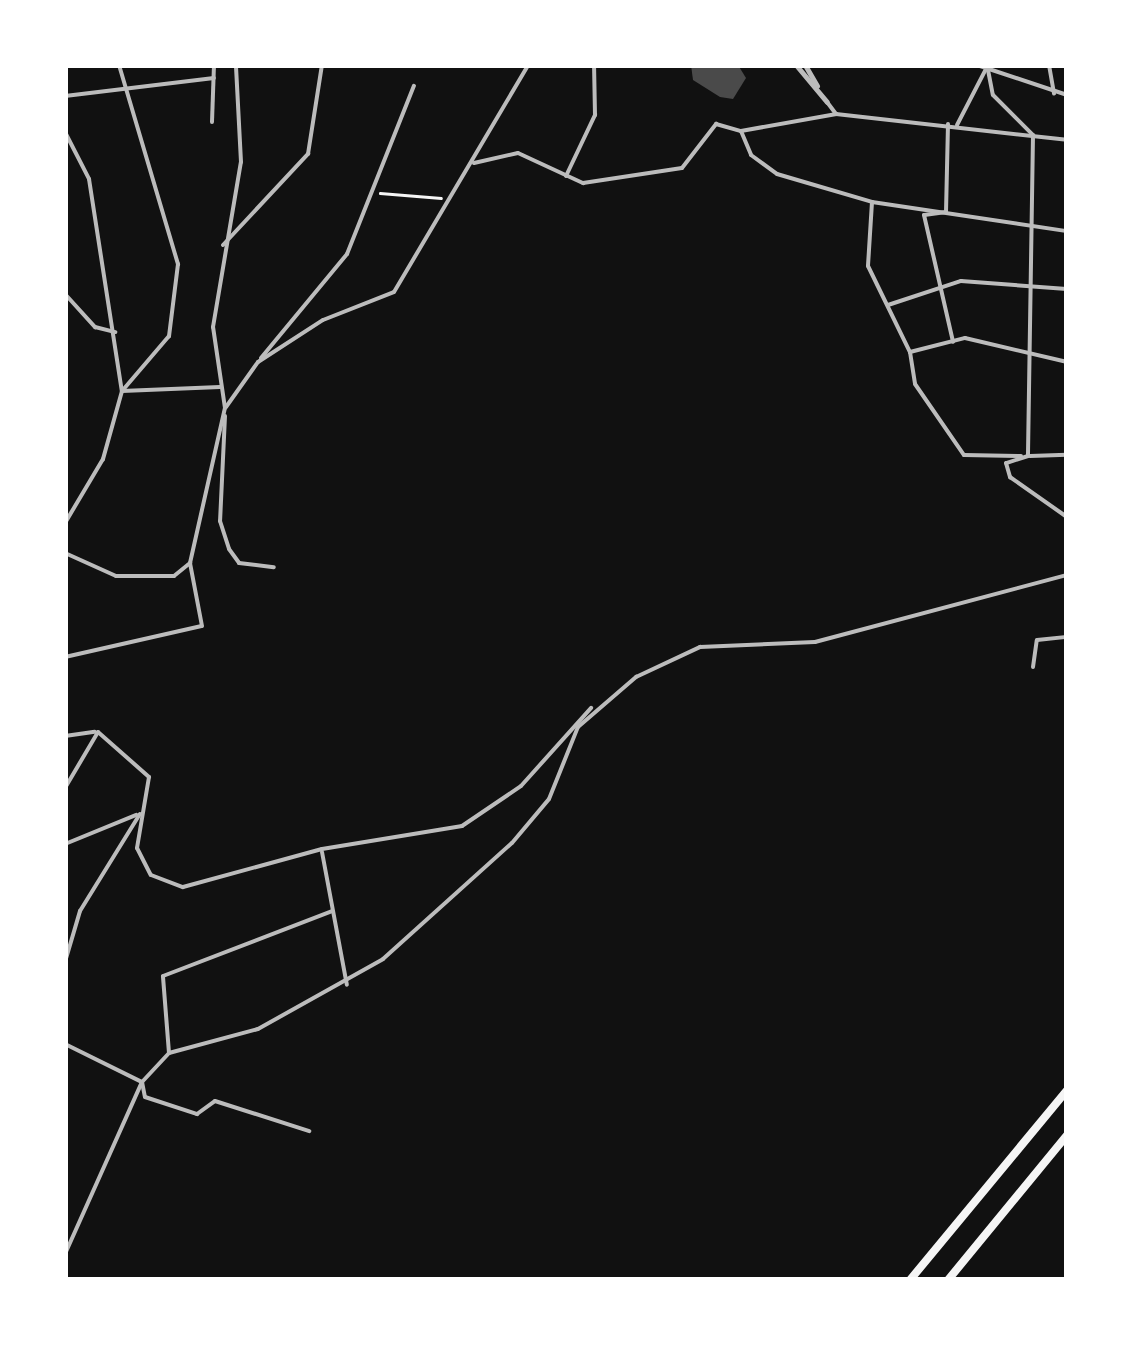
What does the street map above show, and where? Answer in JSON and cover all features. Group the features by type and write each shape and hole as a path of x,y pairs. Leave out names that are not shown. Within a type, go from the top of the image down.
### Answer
{"highway":[{"path":"910,1280 1067,1090"},
{"path":"948,1280 1067,1134"}],"street":[{"path":"119,65 120,86 178,264 169,336 122,391"},
{"path":"212,122 214,65"},
{"path":"236,65 241,162 222,246 213,327 225,408 220,522 229,549 239,563 274,567"},
{"path":"222,246 308,154 322,65"},
{"path":"258,362 323,320 394,292 528,65"},
{"path":"566,176 595,115 594,65"},
{"path":"796,65 836,114"},
{"path":"804,65 827,102"},
{"path":"978,65 1054,94 1067,95"},
{"path":"1049,65 1054,94"},
{"path":"958,125 988,67"},
{"path":"988,67 992,95 1033,135 1035,356 1028,456"},
{"path":"65,96 120,86 214,78"},
{"path":"65,657 202,626 190,563 225,408 347,254 368,192 414,86"},
{"path":"473,163 518,153 584,183 682,168 716,124 740,131 836,114 1067,140"},
{"path":"946,212 948,124"},
{"path":"740,131 751,155 777,174 872,202 1067,231"},
{"path":"65,132 89,179 117,332 122,391 103,459 65,523"},
{"path":"872,202 868,266 910,352 915,384 964,454 1067,456"},
{"path":"946,212 924,215 952,342"},
{"path":"888,304 961,281 1036,290 1067,289"},
{"path":"65,294 96,327 117,332"},
{"path":"910,352 952,342 1067,362"},
{"path":"122,391 220,387"},
{"path":"1028,456 1006,463 1010,477 1067,518"},
{"path":"65,554 116,576 174,576 190,563"},
{"path":"65,736 98,732 149,777 137,848 151,875 182,887 322,850 462,826 521,786 596,704 700,647 816,642 1067,574"},
{"path":"1033,666 1037,640 1067,638"},
{"path":"65,1254 142,1082 170,1053 258,1029 346,985 512,844 549,799 596,704"},
{"path":"65,788 98,732"},
{"path":"65,844 140,814"},
{"path":"65,962 87,898 140,814"},
{"path":"322,850 346,985"},
{"path":"170,1053 163,976 332,911"},
{"path":"65,1044 142,1082"},
{"path":"142,1082 145,1097 197,1114 215,1101 309,1130"}],"path":[{"path":"368,192 450,198"}],"building":[{"path":"691,65 738,65 746,78 733,99 720,97 693,80"}]}
